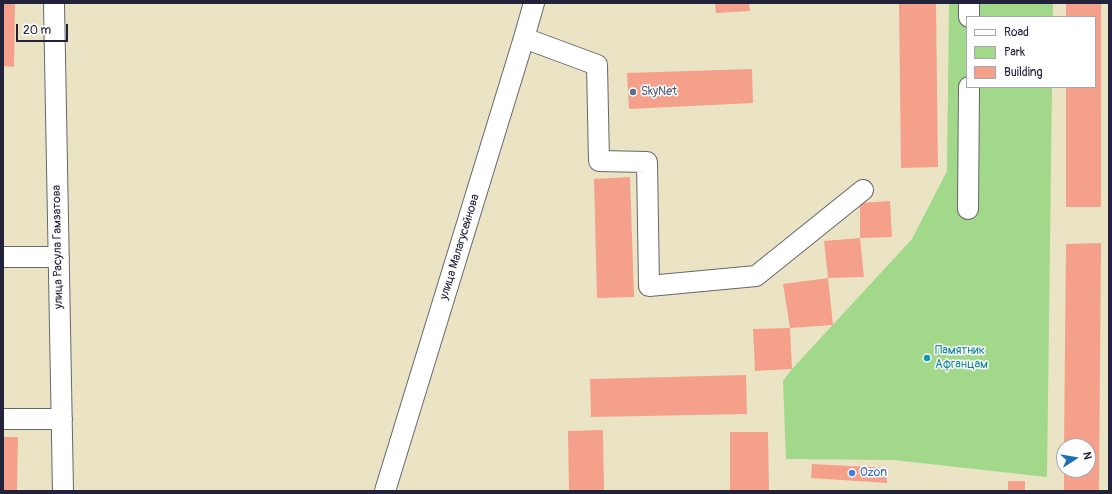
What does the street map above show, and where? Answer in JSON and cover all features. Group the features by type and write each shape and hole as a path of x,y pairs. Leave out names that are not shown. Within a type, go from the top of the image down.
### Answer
{"street":[{"name":"улица Расула Гамзатова","path":"54,3 63,491"},
{"name":"улица Малагусейнова","path":"385,491 534,3"},
{"path":"969,3 969,16"},
{"path":"524,38 597,65 599,160 647,162 649,286 756,276 863,190"},
{"path":"968,208 969,88"},
{"path":"3,257 59,257"},
{"path":"3,419 62,419"}],"green space":[{"path":"949,3 1053,3 1053,16 966,16 966,88 1052,88 1047,477 893,460 786,459 783,381 792,369 912,239 947,171"}],"building":[{"path":"3,3 15,3 14,67 3,66"},
{"path":"715,3 749,3 750,11 716,13"},
{"path":"899,3 936,3 938,167 901,168"},
{"path":"1066,3 1101,3 1101,207 1066,207 1066,88 1096,88 1096,16 1066,16"},
{"path":"752,69 753,103 629,109 627,73"},
{"path":"630,177 634,297 597,298 594,179"},
{"path":"890,201 892,237 860,238 860,203"},
{"path":"860,238 864,277 828,278 824,241"},
{"path":"1101,243 1099,491 1064,491 1064,478 1096,478 1096,438 1064,438 1066,244"},
{"path":"828,278 833,325 790,328 783,284"},
{"path":"790,328 792,369 755,371 753,329"},
{"path":"746,375 747,414 591,417 590,379"},
{"path":"603,430 604,491 569,491 568,431"},
{"path":"730,432 768,432 769,491 730,491"},
{"path":"3,437 18,437 17,491 3,491"},
{"path":"812,464 887,468 887,483 811,478"},
{"path":"1008,481 1025,481 1025,491 1008,491"}],"place":[{"name":"SkyNet","path":"633,92"},
{"name":"Памятник Афганцам","path":"927,358"},
{"name":"Ozon","path":"852,473"}]}
